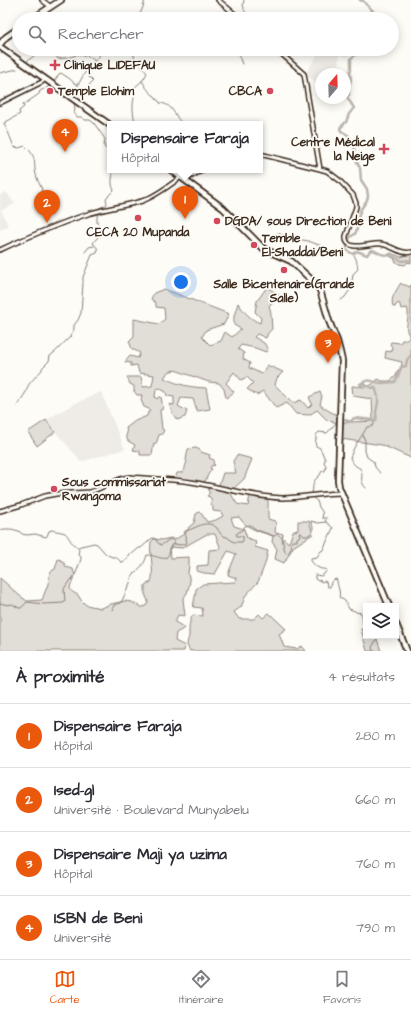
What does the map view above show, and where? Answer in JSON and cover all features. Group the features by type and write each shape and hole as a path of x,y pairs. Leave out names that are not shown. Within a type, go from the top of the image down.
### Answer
{"highway":[{"path":"43,12 62,0"},
{"path":"12,33 6,37 1,44 12,53"},
{"path":"16,56 45,79 107,123"},
{"path":"176,173 223,208 264,249 291,261 316,284 320,290 340,352 342,373 338,487 387,603"},
{"path":"399,631 407,651"}],"street":[{"path":"42,0 51,7"},
{"path":"218,0 233,12"},
{"path":"284,56 304,74 320,169"},
{"path":"0,103 42,82 45,79"},
{"path":"263,155 327,171 339,180 356,200 356,207 346,236 349,243 362,247 379,243 406,253 411,252"},
{"path":"0,250 54,226 99,211 146,199 183,178 196,173"},
{"path":"0,511 45,496 90,492 123,477 192,482 246,493 282,498 341,493"}],"shaded area":[{"path":"317,56 340,56 338,64 342,65 341,68 315,68 315,82 305,74"},
{"path":"6,192 15,204 1,210 8,225 0,230 0,195"},
{"path":"390,253 401,257 410,254 411,263 408,262 405,265 399,264 389,255"},
{"path":"401,283 409,287 411,285 411,458 382,445 341,439 341,424 327,420 317,410 309,415 296,414 287,403 276,408 263,391 257,395 247,389 253,383 247,377 241,380 234,372 226,383 234,392 226,398 224,389 219,383 209,382 175,370 168,372 164,378 184,385 206,388 210,409 197,411 193,399 181,398 178,406 187,411 185,417 177,420 169,404 174,405 174,397 167,396 166,392 159,388 156,389 155,397 157,399 161,397 163,409 160,410 162,429 164,430 162,434 159,435 156,444 154,443 152,455 140,455 140,451 133,450 135,445 128,441 126,436 126,428 135,421 147,416 148,412 150,411 144,407 141,400 142,395 137,395 134,391 134,386 130,384 127,377 141,377 143,387 152,386 154,375 139,373 137,365 131,366 131,363 125,362 130,356 138,358 140,353 132,349 129,341 134,336 134,319 159,324 165,319 164,308 156,307 156,303 151,299 154,293 164,289 229,314 224,324 206,330 202,337 210,345 221,341 225,332 232,337 241,329 234,325 234,316 238,303 248,315 260,323 261,318 255,312 257,301 267,287 279,295 269,306 272,329 266,338 257,334 254,337 264,343 268,349 266,352 241,345 238,349 244,353 243,359 250,363 249,368 262,374 267,365 283,372 277,378 275,385 293,403 301,400 308,408 312,404 309,397 320,392 322,396 320,405 351,422 373,421 372,399 353,396 352,386 366,387 378,379 382,381 390,381 396,376 398,370 401,370 402,362 385,358 386,351 391,352 391,342 400,343 402,340 407,340 409,338 407,332 407,308 401,309 399,303 393,307 392,303 394,295"},
{"path":"101,392 125,449 80,462 76,455 46,420 72,405"},
{"path":"46,420 55,432 37,446 28,432"},
{"path":"196,448 201,452 210,455 209,458 214,460 213,463 215,465 212,465 210,468 212,469 204,483 175,479 177,473 185,470 188,449"},
{"path":"237,455 252,459 244,479 233,489 231,494 237,504 248,506 250,495 268,498 268,519 275,521 275,532 289,543 293,531 298,530 298,521 309,521 313,534 293,547 284,563 275,559 277,549 272,542 273,536 250,527 239,517 231,518 234,526 244,529 247,538 256,541 255,547 268,551 258,582 246,595 241,607 234,612 239,619 254,619 259,614 263,618 269,613 286,629 279,634 284,647 297,649 302,646 306,651 190,651 187,645 191,620 193,615 203,616 202,608 193,607 196,589 203,584 235,582 236,578 228,575 236,554 228,551 215,574 197,571 197,566 208,565 209,550 221,549 215,534 207,534 182,548 170,547 171,558 189,557 188,573 190,582 187,593 183,599 185,616 178,615 175,622 185,628 176,633 175,641 185,646 184,651 0,651 0,578 27,601 42,600 48,584 50,572 55,569 58,559 64,563 66,567 73,569 75,576 70,589 78,595 86,605 101,608 124,601 132,602 141,607 147,605 148,601 145,594 145,585 151,582 152,577 151,542 154,539 162,540 171,538 174,540 186,533 189,527 194,523 196,514 199,512 207,522 216,520 223,516 221,512 213,511 210,497 207,496 209,494 208,490 210,487 218,488 223,473 236,473 233,461"},
{"path":"364,639 377,639 381,651 367,651"}],"waterway":[{"path":"141,12 145,0"},
{"path":"244,0 244,9"},
{"path":"360,0 363,1 373,12"},
{"path":"26,62 34,56"},
{"path":"56,56 58,59 73,56"},
{"path":"86,56 93,58 93,62"},
{"path":"75,97 78,85 84,74 99,56"},
{"path":"134,56 147,73 143,80 134,88"},
{"path":"240,56 242,64"},
{"path":"354,56 351,58 351,80 349,95 347,96 354,108 349,114 346,122 340,128 341,131 348,135 354,143 355,158 360,168 361,180 367,189 368,196 361,209 355,234 350,237 346,250 353,254 357,251 367,255 373,250 402,261 411,260"},
{"path":"0,73 17,69"},
{"path":"88,69 90,72 88,76 93,81 89,85"},
{"path":"54,82 61,73 75,84 78,84"},
{"path":"142,81 160,103 166,104 171,108 180,121"},
{"path":"46,88 50,86"},
{"path":"40,209 35,200 42,190 37,180 34,158 25,146 19,148 14,147 4,123 20,114 19,111 24,107 23,105 44,89"},
{"path":"134,98 133,110 135,121"},
{"path":"74,102 74,113 77,117 90,120 94,123 105,139 104,147 107,149"},
{"path":"99,209 106,205 106,198 114,190 112,183 113,173"},
{"path":"83,282 83,277 92,255 97,253 98,249 93,243 101,233 97,223 97,216 100,212"},
{"path":"278,233 290,239 308,241 322,246"},
{"path":"85,252 89,247 94,246"},
{"path":"341,300 351,288 353,274 358,269 356,259 353,254"},
{"path":"17,406 29,384 49,361 50,356 70,337 74,329 74,325 81,313 83,283"},
{"path":"337,422 349,422 354,418 376,421 378,399 375,387 371,388 364,384 360,384 366,381 379,383 395,382 401,367 406,366 407,360 411,355"},
{"path":"351,455 367,427 373,426 374,421"},
{"path":"337,422 327,433 319,432 316,435 316,446 320,448 325,459 324,463 326,465 325,471 322,471 314,481 311,494 317,501 323,513 322,518 327,518 325,521 333,528 323,550 317,557 311,558 311,560 320,569 327,570 321,576 315,575 315,579 318,581 320,580 321,582 326,582 328,587 330,587 331,582 336,579 339,597 345,601 349,609 361,613 363,624"},
{"path":"363,435 367,457 374,462 375,467 380,473"},
{"path":"351,456 350,458 353,463 361,469 362,483 366,488"},
{"path":"0,603 8,605 12,604 21,608 27,602 44,604 65,602 64,589 76,573 81,559 78,554 79,550 77,547 94,543 97,544 106,554 116,557 123,562 131,553 132,554 141,548 153,538 156,539 161,545 168,540 173,541 175,544 186,544 185,531 201,525 209,524 217,528 223,536 234,542 242,542 243,536 237,536 236,534 245,526 250,525 257,530 274,536 278,533 283,534 282,538 285,552 287,553 291,550 292,541 297,541 297,538 300,536 299,533 307,536 313,532 311,521 318,523 326,522"},
{"path":"0,530 11,529 19,531 22,534 35,534 46,537 49,531 52,530 63,532 77,547"},
{"path":"112,610 114,605 121,603 132,577 144,563 147,555 166,558 170,552 171,545 175,544"},
{"path":"373,651 372,647 377,639"}],"place":[{"name":"Clinique LIDEFAU","path":"55,65"},
{"name":"Temple Elohim","path":"50,91"},
{"name":"CBCA","path":"270,91"},
{"name":"Centre Médical la Neige","path":"384,149"},
{"name":"ISBN de Beni","path":"65,152"},
{"name":"CECA 20 Mupanda","path":"138,218"},
{"name":"Dispensaire Faraja","path":"185,219"},
{"name":"DGDA/ sous Direction de Beni","path":"217,221"},
{"name":"Ised-gl","path":"47,223"},
{"name":"Temble El-Shaddai/Beni","path":"254,245"},
{"name":"Salle Bicentenaire(Grande Salle)","path":"284,270"},
{"name":"Dispensaire Maji ya uzima","path":"328,363"},
{"name":"Sous commissariat Rwangoma","path":"54,489"}]}
